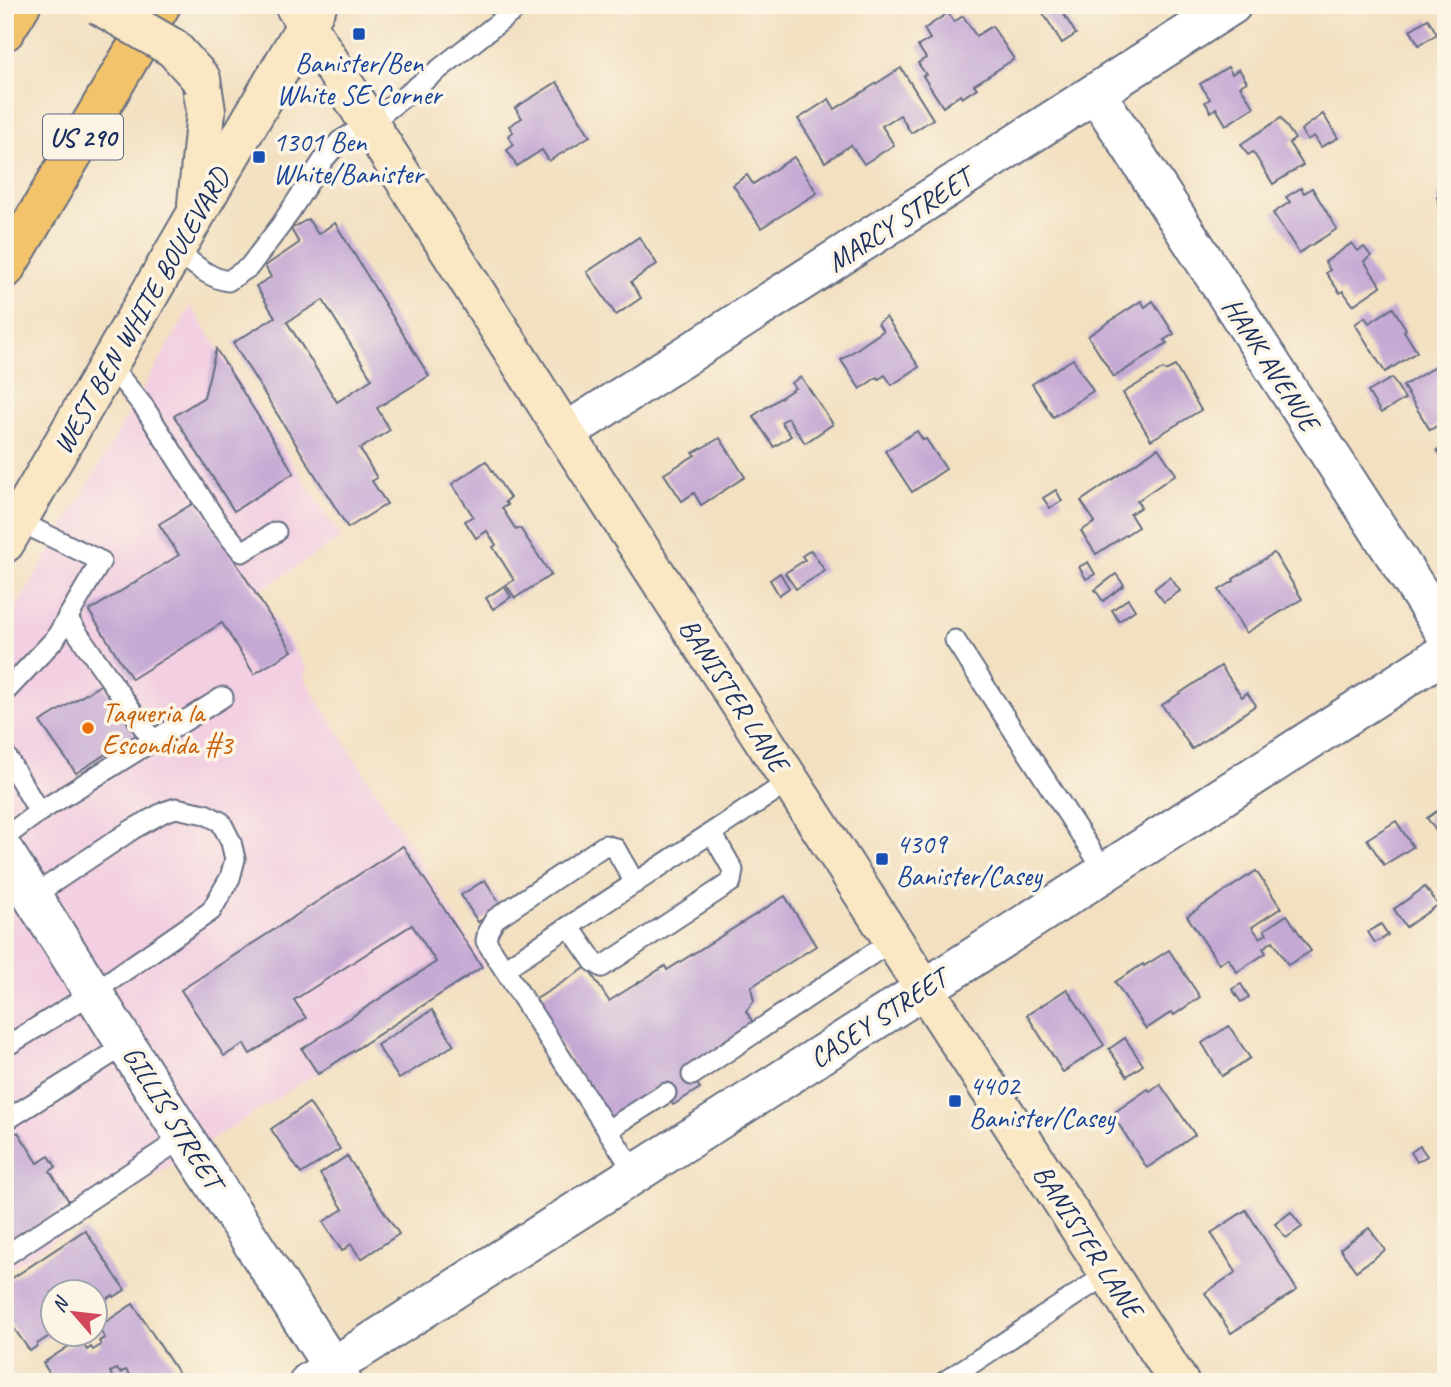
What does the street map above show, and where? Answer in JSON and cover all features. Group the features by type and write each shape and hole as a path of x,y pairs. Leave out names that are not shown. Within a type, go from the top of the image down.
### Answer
{"highway":[{"path":"5,31 21,5"},
{"name":"US 290","path":"5,269 161,5"}],"street":[{"path":"99,5 173,48 201,79 206,111 196,216"},
{"name":"MARCY STREET","path":"565,433 1232,5"},
{"name":"BANISTER LANE","path":"306,12 369,124 565,433 1179,1382"},
{"name":"WEST BEN WHITE BOULEVARD","path":"12,532 196,216 306,12"},
{"name":"HANK AVENUE","path":"1096,93 1446,634"},
{"name":"CASEY STREET","path":"328,1377 635,1173 1446,652"},
{"name":"GILLIS STREET","path":"5,853 127,1044 328,1377"}],"lane":[{"path":"176,250 196,267 223,281 228,281 249,267 281,225 324,159 340,141 369,124 521,5"},
{"path":"109,364 144,407 217,522 242,552 276,532"},
{"path":"5,692 55,639 101,561 12,532"},
{"path":"67,618 153,741"},
{"path":"955,640 1105,872"},
{"path":"5,837 39,812 223,697"},
{"path":"5,754 39,812"},
{"path":"503,969 790,781"},
{"path":"5,1047 94,992 211,911 230,878 235,859 231,842 221,822 205,814 176,808 132,829 33,896"},
{"path":"569,926 594,962 603,967 731,882 733,870 712,833"},
{"path":"635,884 615,848 605,845 495,919 486,941 635,1173"},
{"path":"692,1075 894,940"},
{"path":"5,1121 127,1044"},
{"path":"608,1130 666,1093"},
{"path":"5,1256 184,1137"},
{"path":"944,1382 1109,1273"}],"shaded area":[{"path":"191,306 341,538 258,592 308,672 303,676 486,966 5,1272 5,628"}],"building":[{"path":"1038,5 1058,5 1076,34 1062,43"},
{"path":"948,13 954,22 963,16 976,36 992,26 1014,59 974,85 977,88 962,98 960,95 943,107 923,76 926,75 918,63 926,58 918,46 930,39 924,29"},
{"path":"1428,19 1437,34 1419,45 1410,30"},
{"path":"1228,67 1232,74 1239,69 1247,82 1240,86 1254,107 1226,125 1216,108 1211,112 1205,102 1210,99 1200,84"},
{"path":"901,68 933,119 911,133 900,115 882,126 894,145 864,164 851,145 825,162 798,119 829,99 835,109"},
{"path":"557,82 590,136 549,161 542,150 517,166 507,150 514,145 508,136 513,132 509,126 522,118 515,108"},
{"path":"1323,114 1338,138 1321,147 1314,136 1307,140 1301,130"},
{"path":"1281,118 1295,139 1289,143 1303,165 1273,184 1253,152 1248,155 1241,144"},
{"path":"794,157 817,193 761,228 733,185 747,175 753,184"},
{"path":"1301,188 1304,193 1312,188 1337,229 1299,253 1273,213 1290,202 1286,197"},
{"path":"1446,194 1446,209 1441,211 1437,197"},
{"path":"308,219 318,234 335,223 429,376 377,408 390,430 360,449 377,478 372,481 387,504 348,528 233,343 275,317 256,286 271,277 265,266 299,243 291,229","holes":["323,300 372,379 337,402 287,322"]},
{"path":"639,237 657,264 631,282 641,298 616,315 587,272"},
{"path":"1352,243 1358,251 1364,247 1371,256 1364,261 1381,286 1353,305 1343,291 1340,293 1326,273 1330,270 1325,262"},
{"path":"1141,301 1145,307 1153,301 1174,334 1164,340 1167,343 1114,377 1088,336"},
{"path":"1393,308 1417,352 1385,372 1355,324 1365,317 1369,323"},
{"path":"886,317 919,367 892,385 885,375 879,379 877,377 860,389 841,360 883,331 878,323"},
{"path":"216,349 294,473 234,511 174,416 204,397"},
{"path":"1073,359 1093,391 1053,417 1032,384"},
{"path":"1446,360 1446,420 1430,430 1403,386"},
{"path":"1175,366 1201,410 1151,440 1123,393 1163,369 1165,371"},
{"path":"801,377 833,424 805,443 788,418 781,422 791,436 774,447 753,416 795,388 791,383"},
{"path":"1392,378 1405,399 1381,413 1368,392"},
{"path":"917,431 923,440 926,439 946,469 912,492 885,451"},
{"path":"720,438 745,477 701,505 694,493 682,501 664,474"},
{"path":"1446,444 1446,462 1437,450"},
{"path":"1158,448 1176,474 1137,501 1141,507 1130,514 1138,527 1096,554 1081,531 1095,522 1081,501"},
{"path":"486,461 510,498 505,502 508,505 502,508 516,530 520,528 551,575 515,598 506,585 514,580 493,547 496,545 487,531 476,538 465,521 473,516 452,484"},
{"path":"1056,490 1062,501 1050,508 1043,498"},
{"path":"197,501 292,651 254,674 222,623 132,679 89,611 179,555 159,524"},
{"path":"811,550 825,571 796,589 785,573 805,560 802,556"},
{"path":"1274,553 1302,599 1246,633 1219,590"},
{"path":"1088,562 1095,574 1086,579 1079,567"},
{"path":"780,573 789,588 779,595 770,580"},
{"path":"1116,574 1124,585 1103,601 1095,590"},
{"path":"1170,577 1180,591 1164,602 1154,589"},
{"path":"504,586 511,597 493,609 486,598"},
{"path":"1128,599 1135,610 1119,621 1112,610"},
{"path":"1221,666 1242,697 1247,693 1256,705 1192,749 1162,705"},
{"name":"Taqueria la Escondida #3","path":"102,684 136,735 76,773 40,722"},
{"path":"1446,805 1446,845 1427,818"},
{"path":"1396,821 1413,847 1384,865 1367,839"},
{"path":"403,846 482,967 318,1074 302,1049 436,962 412,925 294,1000 306,1018 250,1054 244,1044 224,1056 181,990"},
{"path":"1256,871 1281,908 1252,927 1260,938 1267,934 1264,930 1287,915 1311,951 1288,965 1273,941 1263,948 1266,953 1237,972 1228,958 1219,964 1187,916"},
{"path":"485,880 502,907 478,922 461,895"},
{"path":"1425,887 1438,905 1406,927 1394,909"},
{"path":"785,896 816,946 751,987 754,1001 746,1011 755,1026 687,1069 700,1088 673,1105 660,1085 607,1119 533,1001 587,967 609,1001 665,966 667,970"},
{"path":"1381,924 1388,935 1375,943 1368,932"},
{"path":"1169,950 1200,997 1174,1015 1172,1012 1146,1029 1115,982"},
{"path":"1241,984 1249,997 1241,1002 1232,989"},
{"path":"1067,989 1104,1045 1063,1072 1027,1015"},
{"path":"432,1010 454,1045 399,1079 377,1045"},
{"path":"1229,1026 1250,1058 1222,1076 1202,1043"},
{"path":"1125,1038 1143,1065 1127,1076 1109,1049"},
{"path":"1160,1084 1195,1135 1147,1168 1112,1114 1148,1089 1150,1091"},
{"path":"309,1103 340,1149 301,1174 271,1129"},
{"path":"18,1132 38,1163 49,1156 56,1167 50,1171 70,1203 5,1245 5,1140"},
{"path":"1420,1146 1427,1156 1417,1162 1411,1152"},
{"path":"347,1156 399,1234 361,1259 351,1244 342,1251 323,1222 343,1209 320,1174"},
{"path":"1246,1210 1297,1290 1231,1333 1205,1293 1236,1272 1211,1233"},
{"path":"1291,1212 1302,1227 1286,1238 1275,1224"},
{"path":"1369,1228 1385,1250 1356,1271 1340,1249"},
{"path":"85,1230 125,1290 108,1298 108,1278 38,1278 38,1343 30,1351 8,1320 5,1322 5,1283"},
{"path":"133,1304 184,1382 133,1382 126,1370 120,1373 117,1369 110,1372 113,1378 107,1382 55,1382 43,1363 66,1348 108,1348 108,1320"}],"place":[{"name":"Banister/Ben White SE Corner","path":"359,34"},
{"name":"1301 Ben White/Banister","path":"259,157"},
{"name":"Taqueria la Escondida #3","path":"88,728"},
{"name":"4309 Banister/Casey","path":"882,859"},
{"name":"4402 Banister/Casey","path":"955,1101"}]}
